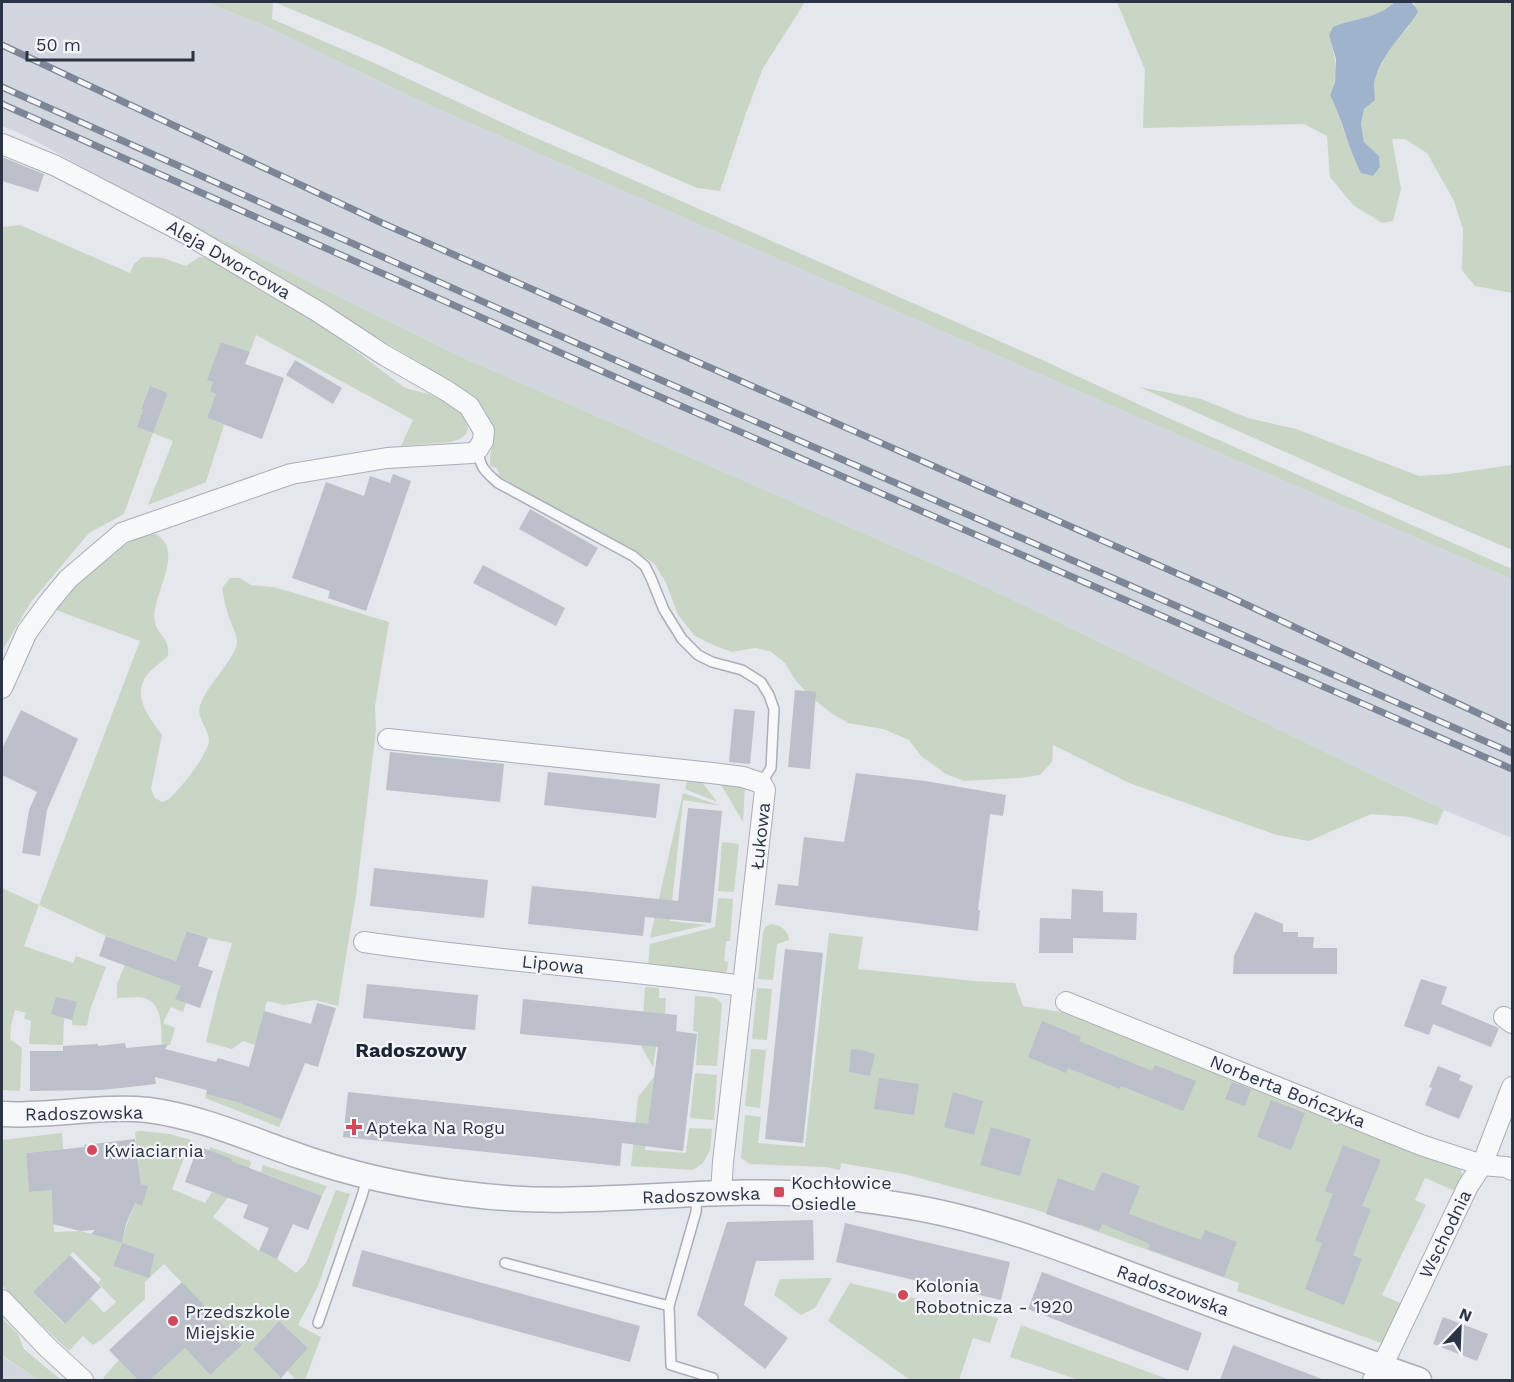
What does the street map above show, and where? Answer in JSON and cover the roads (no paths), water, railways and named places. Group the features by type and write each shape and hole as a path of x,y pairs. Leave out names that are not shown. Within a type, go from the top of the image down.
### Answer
{"street":[{"name":"Aleja Dworcowa","path":"2,144 56,166 185,233 318,311 384,355 447,391 469,406 483,431 483,441 478,449"},
{"path":"2,688 27,632 49,602 68,579 122,533 291,474 387,458 472,453 478,449"},
{"name":"Łukowa","path":"388,739 712,773 744,777 762,783 765,790 723,1162 709,1193"},
{"name":"Lipowa","path":"364,942 450,954 607,969 743,986"},
{"name":"Norberta Bończyka","path":"1066,1002 1421,1145 1482,1165 1506,1167 1512,1170"},
{"name":"Wschodnia","path":"1377,1374 1468,1186 1482,1165 1512,1087"},
{"name":"Radoszowska","path":"2,1114 114,1109 147,1110 220,1127 301,1157 367,1177 469,1195 542,1200 779,1192 832,1196 939,1212 1034,1239 1377,1374 1419,1380"},
{"path":"2,1300 48,1348 83,1380"}],"lane":[{"path":"478,449 480,463 498,483 633,556 645,566 664,610 682,639 698,655 712,662 742,670 760,682 769,695 774,709 771,768 762,783"},
{"path":"318,1323 367,1177"},
{"path":"709,1193 696,1212 669,1306 671,1365 713,1378"},
{"path":"505,1263 669,1306"}],"water":[{"path":"1395,2 1410,2 1418,12 1384,58 1375,79 1375,100 1364,109 1361,124 1364,142 1379,156 1380,167 1373,176 1361,173 1330,95 1335,82 1336,59 1329,35 1333,27 1373,15"}],"railway":[{"path":"2,45 382,223 1226,595 1512,729"},
{"path":"2,87 542,328 1512,753"},
{"path":"2,104 642,389 1512,769"}],"place":[{"name":"Apteka Na Rogu","path":"354,1127"},
{"name":"Kwiaciarnia","path":"92,1150"},
{"name":"Kochłowice Osiedle","path":"779,1192"},
{"name":"Kolonia Robotnicza - 1920","path":"903,1295"},
{"name":"Przedszkole Miejskie","path":"173,1321"}],"district":[{"name":"Radoszowy","path":"411,1050"}]}
